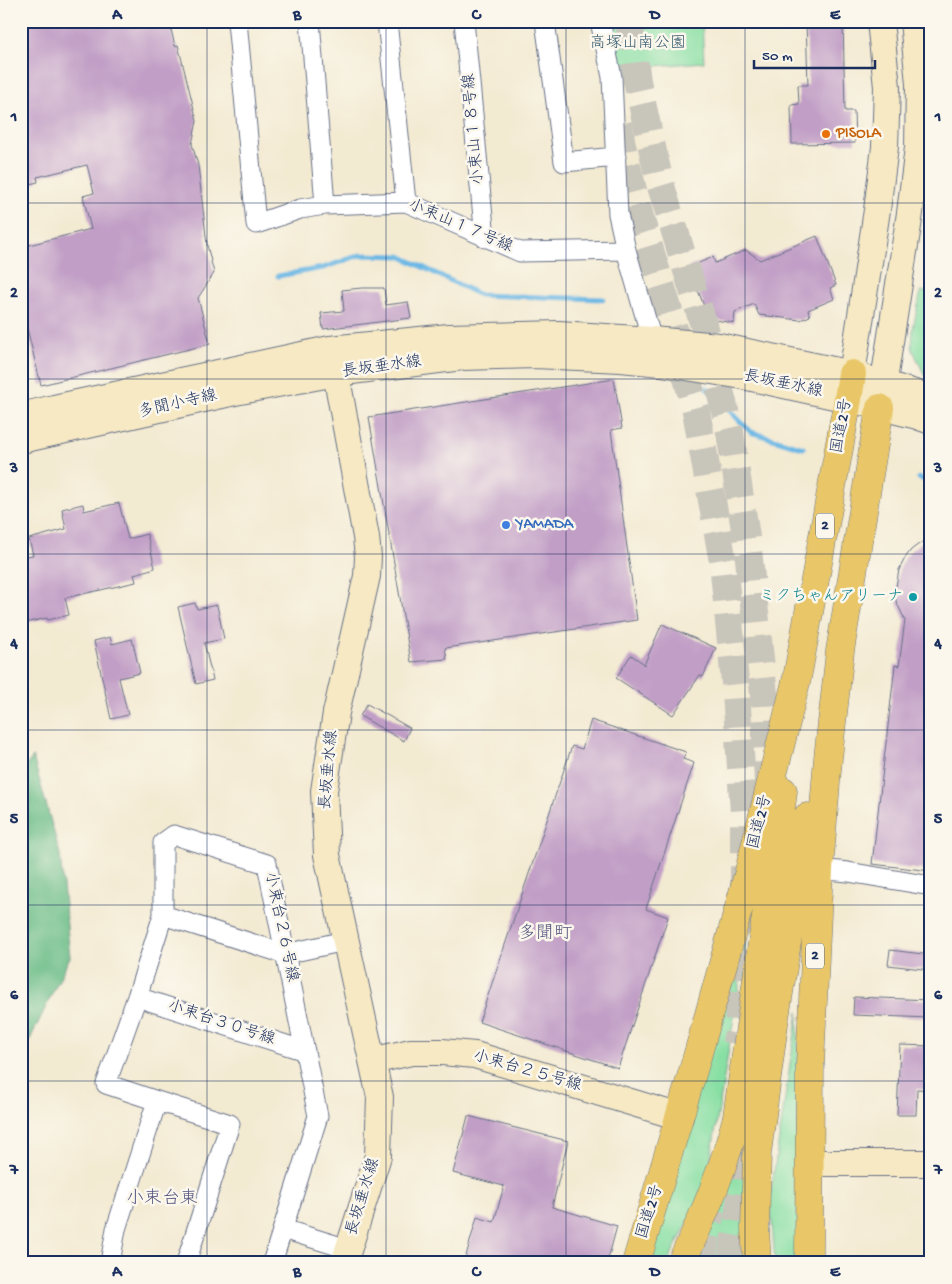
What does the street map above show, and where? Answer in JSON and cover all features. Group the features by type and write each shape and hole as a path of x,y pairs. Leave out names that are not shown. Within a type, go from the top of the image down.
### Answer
{"highway":[{"name":"国道2号","path":"636,1263 680,1117 748,875 796,678 850,387"},
{"name":"国道2号","path":"809,1263 810,1066 819,869 828,758 840,651 882,395"},
{"path":"757,1263 754,1228 757,1153 768,1070 811,794 840,651"},
{"path":"681,1263 714,1189 737,1117 778,832 796,678"}],"main road":[{"path":"850,387 885,147 887,87 880,21"},
{"path":"882,395 910,213 918,147 919,84 914,21"},
{"name":"長坂垂水線","path":"333,361 449,337 558,334 719,346 850,387 882,395"},
{"name":"長坂垂水線","path":"333,361 535,356 621,359 661,363 743,376 850,387"},
{"name":"長坂垂水線","path":"333,361 366,537 368,557 367,576 336,713 324,791 327,855 380,1097 378,1156 346,1256"},
{"name":"多聞小寺線","path":"21,416 54,408 333,361"},
{"name":"多聞小寺線","path":"21,440 235,392 333,361"},
{"path":"882,395 931,398"},
{"path":"882,395 917,416 931,421"},
{"name":"小束台２５号線","path":"372,1062 412,1052 442,1052 475,1056 680,1117"},
{"path":"809,1163 931,1163"}],"street":[{"name":"小束山１７号線","path":"237,21 256,224 300,210 324,206 406,202 520,252 626,250"},
{"path":"310,21 324,206"},
{"path":"387,21 406,202"},
{"name":"小束山１８号線","path":"464,21 485,238"},
{"path":"545,21 564,162 616,157"},
{"path":"600,21 612,77 618,214 626,250 652,340"},
{"name":"小束台２６号線","path":"156,1101 106,1084 137,998 163,915 163,844 174,835 267,864 318,1116 272,1263"},
{"path":"819,869 931,886"},
{"path":"163,915 285,954 346,941"},
{"name":"小束台３０号線","path":"137,998 305,1051"},
{"path":"110,1263 116,1229 156,1101 230,1124 186,1263"},
{"path":"283,1229 346,1256"}],"green space":[{"name":"高塚山南公園","path":"610,21 702,21 704,62 619,69"},
{"path":"921,291 931,293 931,378 925,376 912,348 913,328"},
{"path":"33,757 60,854 70,957 21,1058 21,772"},
{"path":"747,938 708,1175 699,1201 667,1263 640,1263"},
{"path":"798,1012 798,1263 775,1263 770,1198"},
{"path":"731,1172 746,1173 750,1263 691,1263"}],"building":[{"path":"21,21 169,21 175,46 178,45 197,121 192,144 198,165 207,245 214,273 198,298 210,344 41,385 21,304 21,247 91,229 83,196 94,193 87,165 37,177 38,182 21,186"},
{"path":"806,21 843,21 845,111 854,111 855,143 792,144 791,105 799,104 798,85 808,85"},
{"path":"817,236 836,285 830,288 834,299 808,310 810,316 800,320 759,315 754,304 735,312 734,323 709,319 689,267 713,257 715,263 746,250 760,260"},
{"path":"384,288 386,305 408,302 411,318 323,329 321,313 344,311 342,290"},
{"name":"YAMADA","path":"614,379 622,428 611,430 637,620 445,648 447,659 411,662 369,417"},
{"path":"119,503 128,539 147,534 155,568 134,574 136,582 65,598 69,615 21,624 21,557 33,555 29,539 66,529 62,509 83,504 84,511"},
{"path":"931,538 931,871 872,864 895,665 899,666 905,620 896,601 897,581 899,570 911,550"},
{"path":"195,603 197,609 217,605 224,639 204,643 213,680 196,684 178,607"},
{"path":"662,624 716,648 703,677 700,675 673,715 616,678 631,655 644,665"},
{"path":"110,637 112,644 132,639 140,673 119,678 128,715 111,719 94,641"},
{"path":"367,704 410,728 404,741 360,716"},
{"path":"591,720 686,752 683,759 694,763 646,909 668,917 618,1068 479,1022 572,746 582,749"},
{"path":"890,950 931,955 931,970 888,965"},
{"path":"854,997 931,1000 931,1018 853,1015"},
{"path":"900,1045 931,1046 931,1090 917,1089 916,1115 897,1115"},
{"path":"468,1116 568,1141 552,1207 617,1226 607,1263 464,1263 477,1217 494,1222 504,1186 453,1173"}],"waterway":[{"path":"278,276 323,268 360,255 400,256 480,295 603,299"},
{"path":"707,388 751,432 803,448"},
{"path":"919,478 931,482"}],"tunnel":[{"path":"629,21 637,81 660,183 706,332 730,432 748,550 764,694 768,782"},
{"path":"618,124 641,221 668,308 696,411 723,562 736,692 744,813 744,924 736,1044"},
{"path":"730,1263 738,1220 747,1146"},
{"path":"701,1263 711,1210"}],"place":[{"name":"PISOLA","path":"826,134"},
{"name":"YAMADA","path":"506,525"},
{"name":"ミクちゃんアリーナ","path":"913,597"}],"district":[{"name":"多聞町","path":"545,934"},
{"name":"小束台東","path":"162,1199"}]}
